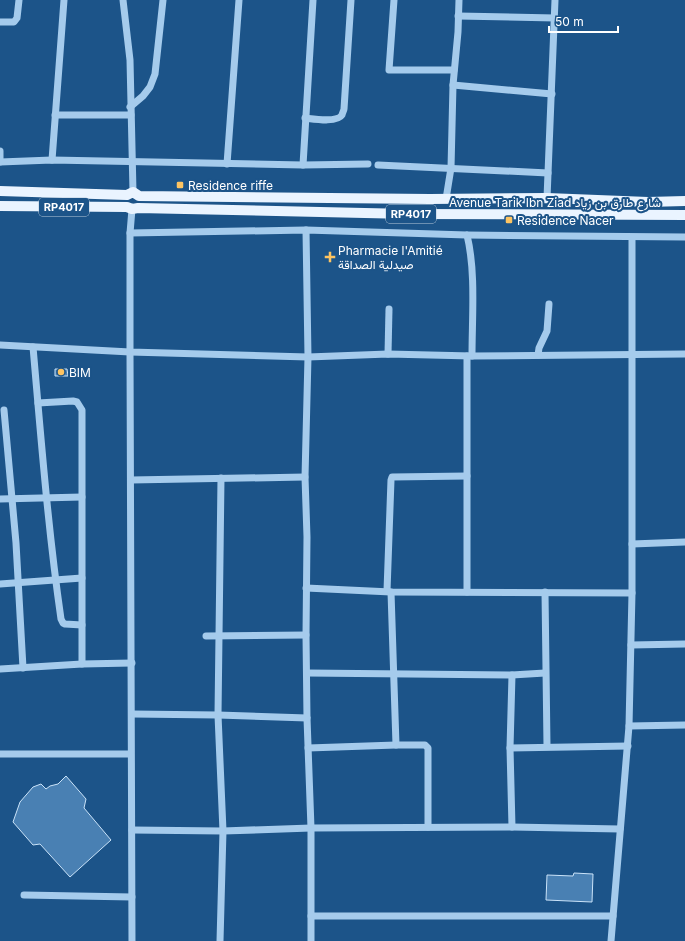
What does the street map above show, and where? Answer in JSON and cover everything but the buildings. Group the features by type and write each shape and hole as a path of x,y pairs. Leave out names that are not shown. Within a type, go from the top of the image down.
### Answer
{"main road":[{"name":"Avenue Tarik Ibn Ziad شارع طارق بن زياد","path":"0,191 446,199 547,198 648,202 685,201"},
{"path":"133,194 141,202 132,208 124,202 133,194"},
{"name":"Avenue Tarik Ibn Ziad شارع طارق بن زياد","path":"0,206 409,214 685,215"}],"street":[{"path":"0,22 14,22 17,18 19,0"},
{"path":"52,160 64,0"},
{"path":"123,0 130,60 133,194"},
{"path":"55,115 131,111 150,87 155,74 163,0"},
{"path":"227,164 239,0"},
{"path":"303,165 313,0"},
{"path":"305,118 331,120 339,118 342,115 344,109 351,0"},
{"path":"394,0 389,70 454,70"},
{"path":"446,199 451,168 453,85 458,32 459,0"},
{"path":"547,198 556,0"},
{"path":"458,16 555,18"},
{"path":"453,85 552,94"},
{"path":"0,151 0,162 52,160 132,163 303,165 368,164"},
{"path":"378,165 548,173"},
{"path":"132,208 130,233 132,663 130,754 132,941"},
{"path":"130,233 306,230 467,235 632,238 685,237"},
{"path":"306,230 308,356 306,635 311,828 311,941"},
{"path":"467,235 472,282 467,476 467,592"},
{"path":"611,941 629,726 632,593 632,238"},
{"path":"538,355 547,331 549,304"},
{"path":"388,354 389,309"},
{"path":"0,345 130,352 308,356 388,354 470,356 685,354"},
{"path":"33,347 46,497 55,580 62,622 65,624 82,625"},
{"path":"38,403 77,402 81,406 82,410 82,664"},
{"path":"4,410 18,583 23,668"},
{"path":"396,745 394,674 389,592 392,477 467,476"},
{"path":"131,480 306,477"},
{"path":"220,941 223,831 218,715 221,478"},
{"path":"0,499 82,497"},
{"path":"632,544 685,542"},
{"path":"0,584 82,578"},
{"path":"306,588 389,592 632,593"},
{"path":"545,592 547,746"},
{"path":"206,636 306,635"},
{"path":"631,645 685,644"},
{"path":"0,669 82,664 132,663"},
{"path":"307,673 512,675 545,673"},
{"path":"512,675 510,748 512,827"},
{"path":"132,714 307,718"},
{"path":"629,726 685,725"},
{"path":"308,748 426,745 428,748 428,827"},
{"path":"510,748 547,746 628,746"},
{"path":"0,754 130,754"},
{"path":"132,830 223,831 311,828 428,827 620,829"},
{"path":"24,895 132,898"},
{"path":"311,916 613,916"}],"place":[{"name":"Residence riffe","path":"180,185"},
{"name":"Residence Nacer","path":"509,220"},
{"name":"Pharmacie l'Amitié صيدلية الصداقة","path":"330,257"},
{"name":"BIM","path":"61,372"}]}
